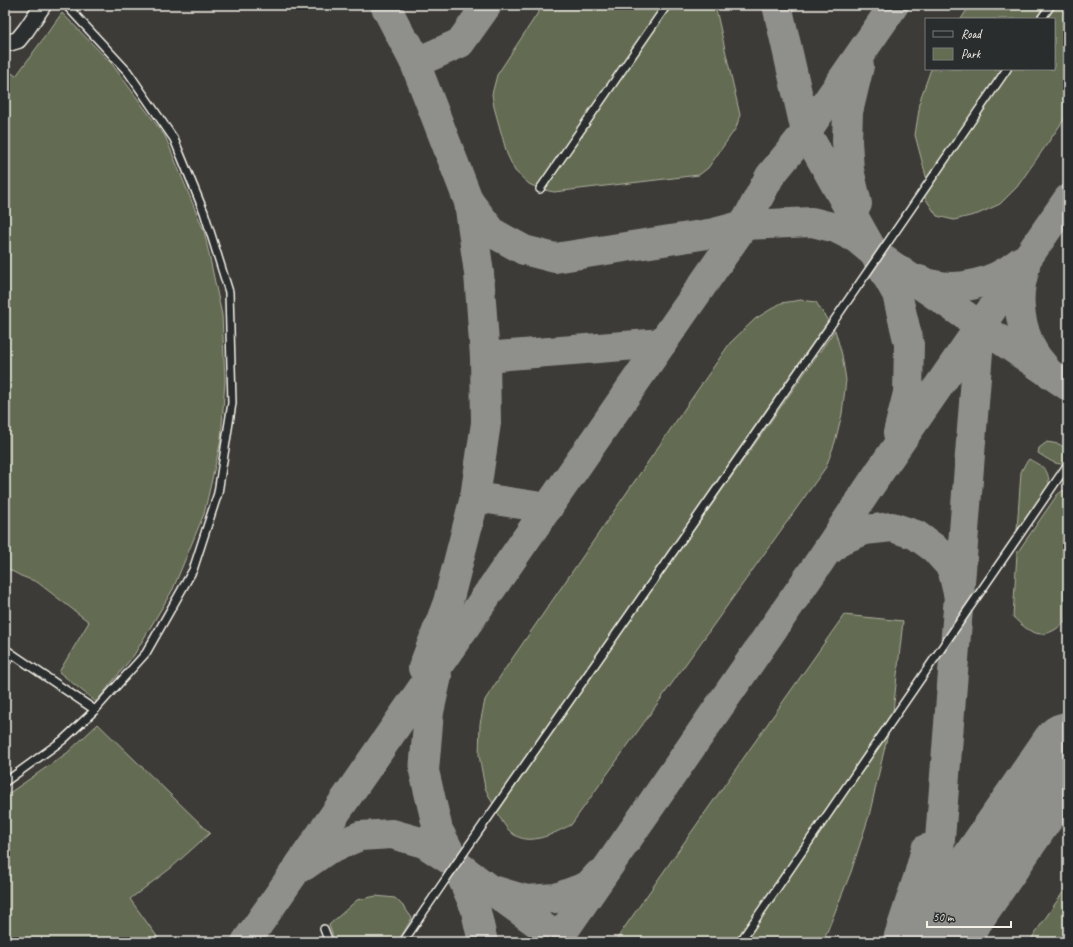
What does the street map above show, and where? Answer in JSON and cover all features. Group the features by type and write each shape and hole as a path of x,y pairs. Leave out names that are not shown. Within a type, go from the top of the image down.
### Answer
{"street":[{"path":"5,44 18,40 44,5"}],"lane":[{"path":"5,782 63,740 95,710 146,653 193,570 218,492 232,403 229,292 204,212 174,139 128,72 66,5"},
{"path":"540,189 667,5"},
{"path":"1042,18 1051,5"},
{"path":"403,942 1006,70"},
{"path":"740,942 1068,464"},
{"path":"5,649 95,710"},
{"path":"5,664 12,654"},
{"path":"324,929 329,942"}],"shaded area":[{"path":"5,5 1068,5 1068,942 5,942"}],"green space":[{"path":"543,5 715,5 740,115 736,128 708,168 699,175 554,192 540,189 529,184 515,171 507,154 494,107 492,94 497,75"},
{"path":"970,5 1047,5 1039,18 962,18"},
{"path":"1056,5 1068,5 1068,114 1017,187 1000,204 978,214 954,220 937,216 923,195 1010,70 1055,70 1055,18 1047,18"},
{"path":"62,13 112,64 165,136 204,231 222,315 225,380 221,440 204,514 173,589 134,655 96,702 59,672 89,622 37,582 21,576 8,569 5,565 5,68 16,76"},
{"path":"931,70 1002,70 927,180 915,135 921,97"},
{"path":"801,300 816,302 828,321 493,804 485,788 479,755 480,724 485,700 730,343 755,319 781,303"},
{"path":"835,330 842,355 846,380 842,414 835,442 826,467 571,825 550,835 535,839 520,838 513,834 505,826 496,811"},
{"path":"1047,442 1059,444 1068,450 1065,462 1057,464 1038,453 1039,448"},
{"path":"1029,459 1044,468 1048,474 1049,485 1017,530 1021,472"},
{"path":"1068,490 1068,619 1061,626 1050,632 1038,634 1023,626 1013,617 1017,553 1057,495 1062,491"},
{"path":"844,615 903,621 893,712 869,816 851,872 822,942 615,942 624,928"},
{"path":"98,724 210,833 171,868 130,899 161,942 5,942 5,796 67,753"},
{"path":"1068,885 1068,942 1029,942"},
{"path":"376,896 395,898 412,918 398,942 335,942 329,925 357,900"}],"taxiway":[{"path":"385,5 415,63 469,202 479,273 485,357 486,423 475,497 448,602 423,668"},
{"path":"408,44 415,63 460,43 487,5"},
{"path":"777,5 806,132 897,294 909,344 908,393 898,433"},
{"path":"246,942 744,225 770,176 806,132 894,5"},
{"path":"857,204 849,170 847,141 848,112 859,66"},
{"path":"556,942 1068,199"},
{"path":"469,202 493,233 524,250 555,258 714,233 744,225 812,222 836,228 856,238 874,253 1068,386"},
{"path":"919,280 945,287 972,285 998,276 1021,261"},
{"path":"1025,266 1020,294 1021,316 1027,339 1037,358 1044,366"},
{"path":"932,942 980,326"},
{"path":"485,357 662,343"},
{"path":"475,497 548,508"},
{"path":"831,549 840,540 865,530 892,527 916,535 934,548 952,568 958,593"},
{"path":"437,676 429,712 424,771 438,830 456,864 475,907 483,942"},
{"path":"304,866 327,850 360,836 392,834 424,843 456,864 489,889 526,900 556,898 588,886 598,875"},
{"path":"897,942 926,849"},
{"path":"500,896 558,938"}],"runway":[{"path":"936,942 1068,750"}]}
